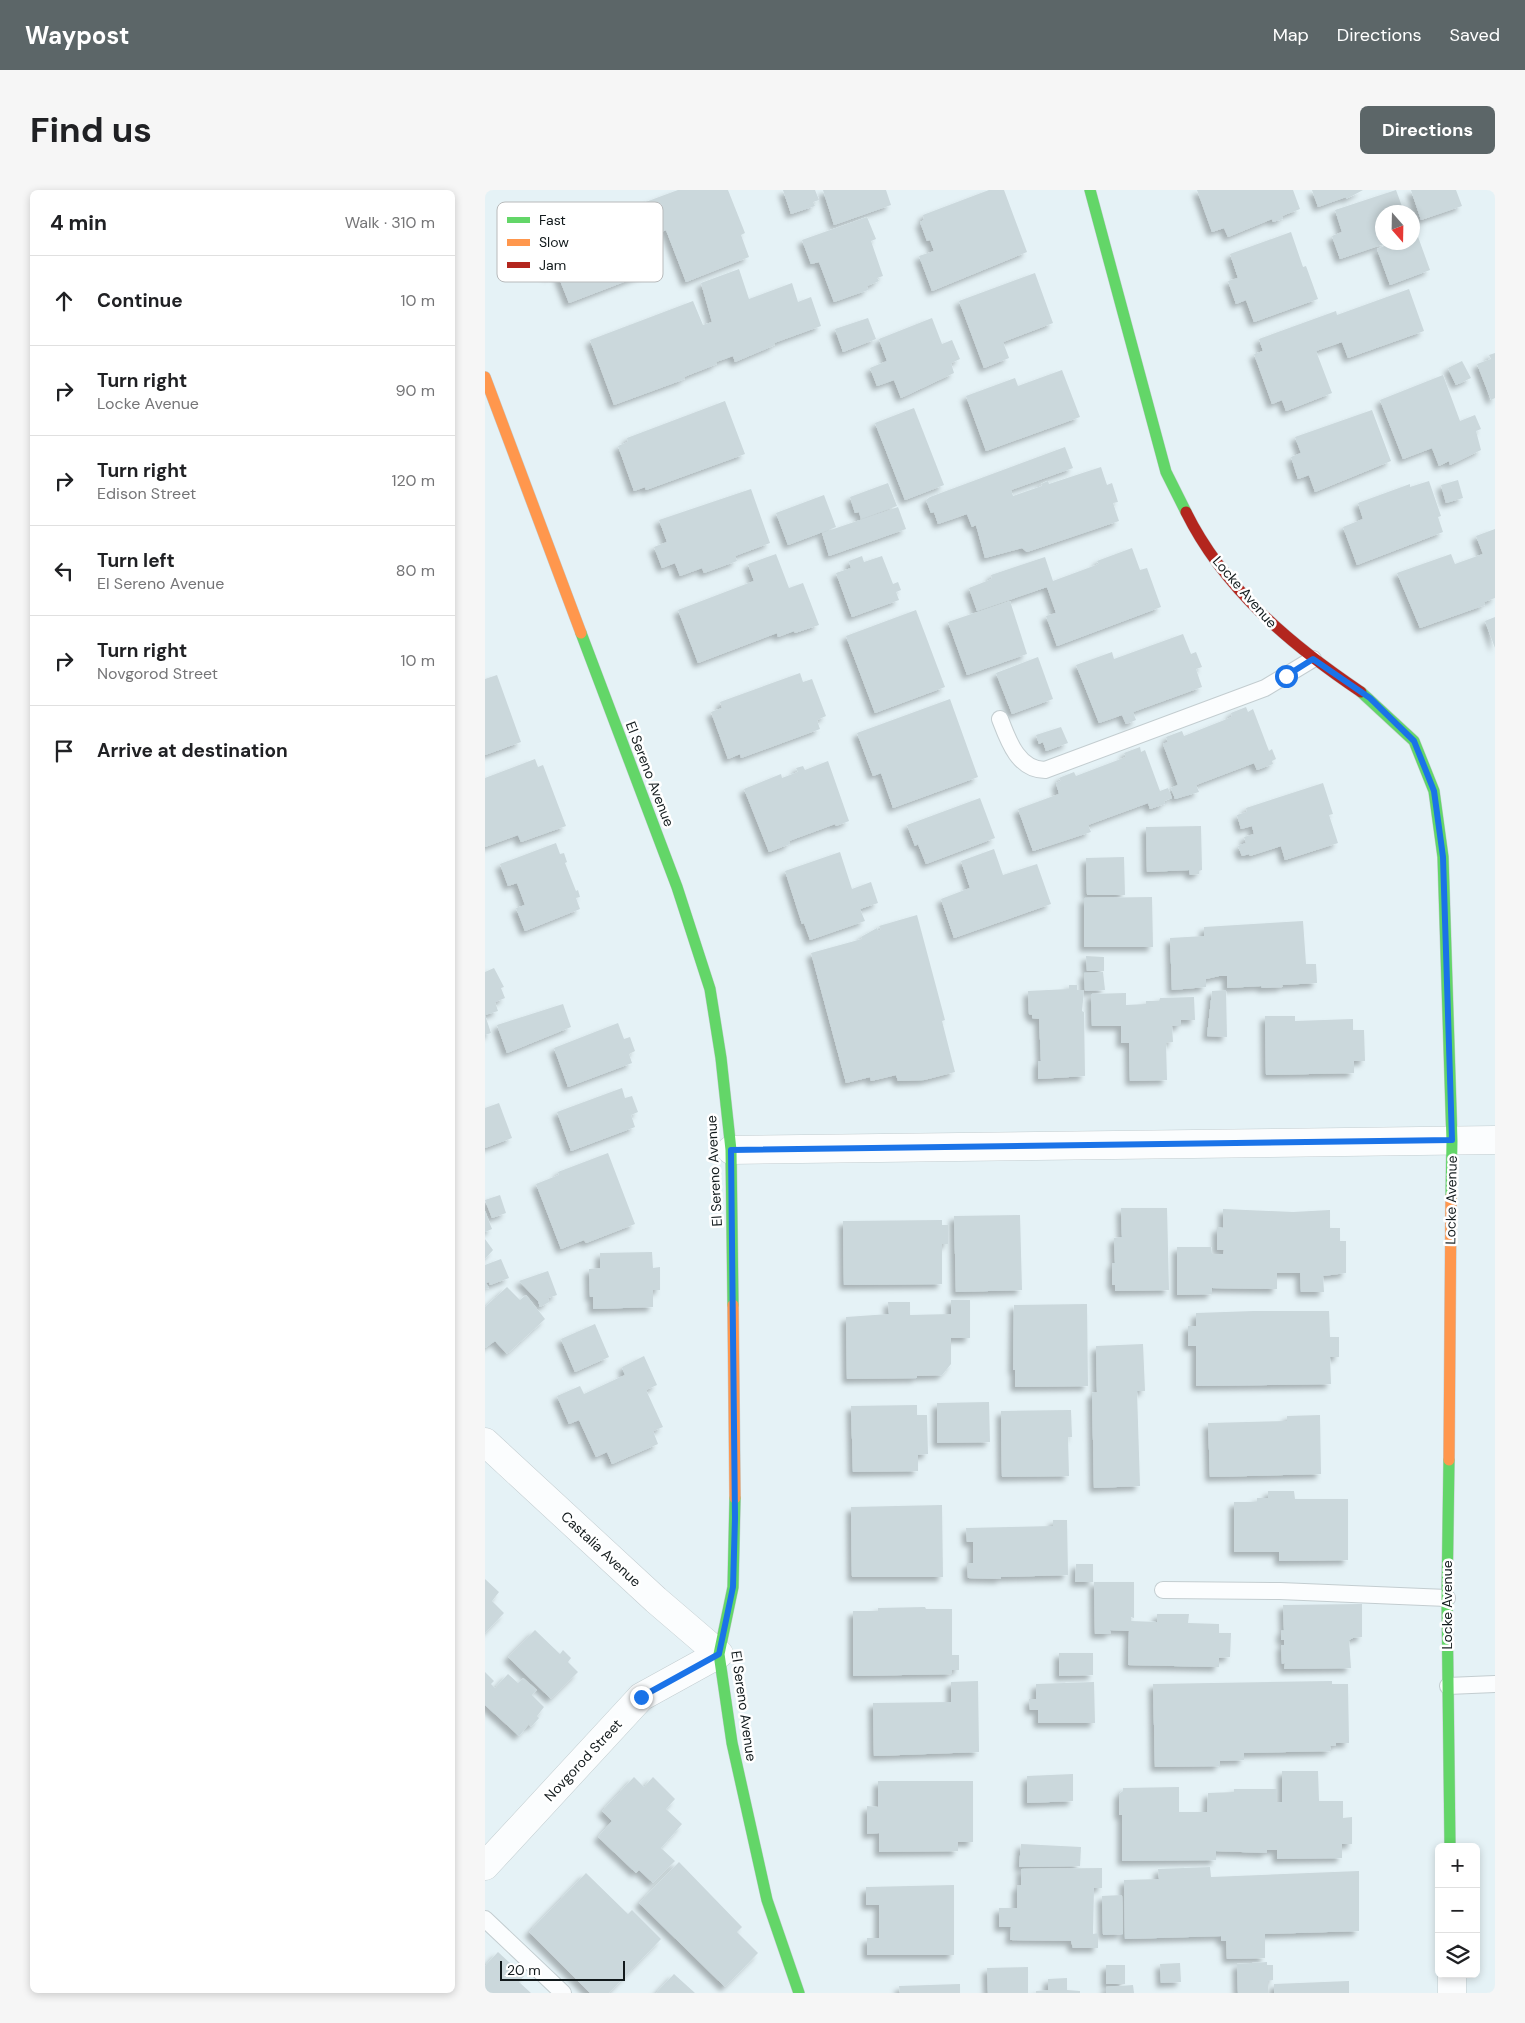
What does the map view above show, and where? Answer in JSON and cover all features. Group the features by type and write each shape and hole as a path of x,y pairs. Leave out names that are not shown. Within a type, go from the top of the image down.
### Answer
{"street":[{"name":"Locke Avenue","path":"1090,190 1166,472 1197,535 1233,583 1270,623 1313,659 1370,698 1414,741 1434,791 1443,857 1452,1140 1447,1598 1450,1843"},
{"name":"El Sereno Avenue","path":"485,377 677,887 710,989 721,1058 731,1150 735,1518 733,1587 719,1654 732,1743 767,1900 799,1993"},
{"path":"731,1150 1495,1140"},
{"name":"Castalia Avenue","path":"485,1442 656,1600 719,1654"},
{"name":"Novgorod Street","path":"485,1866 641,1697 719,1654"},
{"path":"1452,1978 1452,1993"}],"lane":[{"path":"1000,719 1011,745 1023,761 1036,770 1045,770 1265,688 1313,659"},
{"path":"1163,1590 1280,1591 1447,1598"},
{"path":"1448,1686 1495,1684"},
{"path":"485,1919 563,1993"}],"building":[{"path":"678,190 728,190 745,233 741,235 749,257 686,282 666,230 663,231 663,202 646,202"},
{"path":"783,190 815,190 819,200 813,202 815,206 791,214"},
{"path":"823,190 886,190 891,205 834,225"},
{"path":"989,190 1004,190 1027,252 932,291 919,256 934,251 930,240 927,241 920,222 924,220 923,215"},
{"path":"1197,190 1293,190 1300,209 1282,216 1283,219 1273,222 1272,219 1228,237 1224,228 1212,232"},
{"path":"1312,190 1363,190 1346,199 1346,197 1318,207"},
{"path":"1396,190 1401,205 1375,205 1375,247 1340,259 1332,236 1342,232 1335,210"},
{"path":"1411,190 1456,190 1462,206 1421,220 1420,205 1416,205"},
{"path":"867,217 876,239 871,241 883,276 877,278 879,281 867,286 868,290 834,302 819,262 811,264 802,240"},
{"path":"1291,232 1303,267 1306,266 1318,299 1254,322 1246,300 1236,304 1228,281 1238,278 1230,254"},
{"path":"1420,242 1430,270 1390,285 1377,250 1420,250"},
{"path":"739,269 749,299 792,283 798,302 811,297 821,326 774,343 775,345 735,362 733,356 716,362 717,364 684,377 685,379 614,405 590,340 693,301 703,325 712,322 701,283"},
{"path":"1035,273 1053,323 1003,342 1009,358 984,368 959,301"},
{"path":"561,282 624,282 569,303"},
{"path":"1409,289 1424,331 1348,358 1342,342 1316,351 1332,393 1286,411 1282,400 1272,404 1254,354 1263,351 1259,339 1336,311 1337,315"},
{"path":"868,318 876,339 843,352 835,329"},
{"path":"932,318 942,344 952,340 960,359 951,363 954,373 901,398 894,380 877,386 870,368 887,361 879,339"},
{"path":"1495,353 1495,398 1491,400 1477,364 1491,359 1489,355"},
{"path":"1462,361 1471,378 1456,385 1448,368"},
{"path":"1062,370 1080,417 986,451 966,396 1015,378 1018,386"},
{"path":"1443,375 1460,421 1475,415 1481,429 1476,431 1481,450 1450,465 1449,461 1439,466 1432,448 1403,459 1380,400"},
{"path":"725,401 745,454 646,490 645,487 634,491 618,446 628,442 627,438"},
{"path":"914,408 944,485 905,500 875,423"},
{"path":"1372,410 1391,461 1315,492 1309,475 1298,479 1291,457 1301,453 1295,437"},
{"path":"1065,447 1073,468 1011,490 1013,496 1042,486 1041,484 1048,481 1049,484 1101,467 1107,485 1112,483 1118,502 1113,503 1119,521 1027,552 1022,548 985,558 976,525 972,527 967,514 938,524 934,512 931,513 926,500 930,497"},
{"path":"1458,480 1463,498 1446,503 1441,485"},
{"path":"1429,481 1441,516 1438,517 1443,532 1357,565 1343,527 1363,519 1358,503 1410,484 1410,487"},
{"path":"888,483 897,506 861,519 859,512 855,513 850,497"},
{"path":"751,489 770,543 735,556 737,561 704,573 702,568 680,576 675,563 662,568 654,547 667,542 659,520"},
{"path":"824,495 836,527 788,545 776,513"},
{"path":"898,507 906,529 829,556 822,533"},
{"path":"1495,529 1495,598 1484,602 1485,605 1420,628 1397,573 1451,554 1455,564 1483,554 1476,536"},
{"path":"1132,548 1140,570 1147,568 1161,607 1057,646 1046,616 1056,613 1047,587 977,611 969,588 992,579 991,575 1045,557 1053,581 1099,564 1097,561"},
{"path":"776,554 789,588 803,583 819,625 778,637 777,633 698,663 678,610 754,581 748,564"},
{"path":"862,556 864,562 882,556 893,584 898,582 901,590 896,592 899,600 852,617 836,573 851,568 849,561"},
{"path":"1010,601 1027,654 967,675 948,622"},
{"path":"916,610 945,687 875,713 846,636"},
{"path":"1495,617 1495,648 1485,621"},
{"path":"1183,634 1191,654 1196,652 1202,667 1196,669 1202,687 1133,712 1136,720 1126,724 1122,715 1099,723 1076,665 1112,652 1114,659"},
{"path":"1038,657 1053,699 1012,714 996,673"},
{"path":"800,673 803,682 812,679 826,716 817,720 820,729 741,758 740,754 728,759 711,712 722,708 720,702"},
{"path":"497,675 521,742 485,755 485,679"},
{"path":"950,699 978,777 893,808 881,773 873,776 857,733"},
{"path":"1246,707 1248,712 1253,709 1269,751 1272,749 1276,759 1272,761 1273,764 1257,770 1254,763 1196,785 1199,792 1175,799 1171,788 1178,785 1163,744 1168,742 1166,737 1182,731 1184,736 1232,717 1231,713"},
{"path":"1061,727 1068,743 1046,751 1043,742 1039,744 1036,735"},
{"path":"1140,747 1141,752 1145,750 1160,791 1168,788 1172,798 1164,801 1165,804 1150,809 1148,803 1088,825 1091,832 1033,851 1018,809 1059,794 1056,783 1061,781 1059,778 1074,772 1076,776 1126,757 1124,753"},
{"path":"535,759 538,767 543,765 566,826 521,842 518,835 485,847 485,778"},
{"path":"828,761 849,821 836,826 835,824 789,841 790,844 769,852 744,789 781,774 782,778 798,772 796,768 803,766 805,770"},
{"path":"1323,783 1333,814 1329,815 1338,843 1285,860 1281,846 1250,856 1249,854 1242,856 1238,846 1246,843 1244,837 1254,834 1252,826 1241,829 1237,815 1247,812 1246,808"},
{"path":"980,798 995,838 926,864 918,844 915,846 907,825"},
{"path":"1201,826 1202,870 1199,871 1199,874 1190,875 1189,870 1147,872 1146,827"},
{"path":"556,843 560,854 564,853 567,862 565,863 576,891 578,890 580,897 576,898 580,909 525,931 516,908 525,905 517,883 508,886 500,864"},
{"path":"994,849 1003,875 1037,864 1051,904 954,938 941,899 970,888 961,861"},
{"path":"840,852 852,889 871,882 878,903 860,909 865,921 810,940 804,923 802,924 785,871"},
{"path":"1124,857 1125,895 1087,895 1086,858"},
{"path":"1152,897 1153,947 1084,947 1084,898"},
{"path":"917,915 945,1020 942,1021 955,1072 924,1080 898,1081 896,1075 871,1081 870,1077 846,1083 811,953 862,939 861,937 877,928 878,931 881,930 879,926"},
{"path":"1303,921 1306,964 1316,964 1317,983 1282,985 1283,987 1227,988 1227,976 1219,976 1206,979 1206,987 1172,990 1170,938 1204,936 1204,927"},
{"path":"1086,956 1104,957 1104,971 1087,971"},
{"path":"494,968 504,987 501,988 505,998 495,1002 498,1011 485,1015 485,972"},
{"path":"1103,972 1105,990 1085,991 1084,973"},
{"path":"1069,985 1077,985 1077,990 1084,990 1082,1011 1084,1012 1085,1076 1038,1079 1038,1061 1041,1061 1039,1019 1032,1018 1032,1015 1029,1014 1028,991 1069,989"},
{"path":"1226,990 1227,1037 1207,1036 1212,991"},
{"path":"1126,993 1126,1005 1146,1004 1146,1001 1159,1001 1160,998 1194,997 1195,1020 1181,1020 1181,1026 1172,1026 1173,1042 1166,1043 1167,1080 1130,1081 1129,1043 1121,1043 1121,1026 1092,1026 1091,994"},
{"path":"563,1004 571,1027 507,1053 497,1025"},
{"path":"485,1015 491,1033 485,1035"},
{"path":"1265,1016 1295,1016 1295,1021 1353,1019 1353,1030 1364,1030 1365,1061 1354,1061 1354,1073 1266,1075"},
{"path":"618,1023 624,1039 630,1037 635,1051 629,1054 632,1063 568,1087 554,1048"},
{"path":"622,1088 625,1098 632,1096 638,1112 631,1115 635,1127 571,1151 557,1112"},
{"path":"499,1103 512,1138 485,1148 485,1108"},
{"path":"608,1153 635,1224 586,1243 584,1240 561,1249 536,1184 559,1175 558,1172"},
{"path":"500,1195 506,1213 492,1218 485,1200"},
{"path":"1121,1208 1167,1208 1169,1290 1115,1291 1115,1285 1112,1285 1112,1263 1115,1263 1114,1238 1122,1237"},
{"path":"1223,1209 1293,1212 1330,1210 1330,1228 1340,1228 1340,1241 1346,1241 1346,1273 1323,1276 1324,1292 1301,1292 1300,1273 1277,1273 1277,1289 1212,1288 1212,1294 1177,1295 1177,1247 1211,1247 1212,1254 1223,1254 1224,1250 1217,1250 1217,1227 1223,1228"},
{"path":"485,1211 492,1229 485,1232"},
{"path":"1020,1215 1022,1290 956,1292 954,1216"},
{"path":"942,1220 942,1225 948,1225 948,1244 942,1244 942,1284 844,1285 843,1221"},
{"path":"485,1239 493,1250 485,1259"},
{"path":"652,1252 653,1268 660,1267 660,1290 653,1290 653,1307 593,1309 593,1297 590,1297 589,1269 600,1268 600,1253"},
{"path":"501,1259 509,1278 490,1285 489,1282 486,1283 489,1288 485,1289 485,1265"},
{"path":"548,1271 557,1295 548,1298 549,1302 540,1307 538,1301 519,1281"},
{"path":"507,1287 520,1300 526,1295 545,1319 507,1354 495,1341 485,1348 485,1307"},
{"path":"951,1300 970,1300 970,1338 951,1338 951,1364 942,1375 917,1376 917,1378 847,1379 846,1317 889,1314 888,1302 910,1302 910,1315 951,1314"},
{"path":"1087,1304 1088,1386 1015,1387 1015,1370 1013,1370 1014,1305"},
{"path":"1329,1311 1330,1337 1339,1337 1339,1357 1330,1357 1331,1384 1196,1386 1196,1346 1188,1346 1188,1326 1196,1326 1196,1313"},
{"path":"595,1324 609,1357 575,1372 561,1339"},
{"path":"1143,1344 1145,1391 1137,1391 1140,1486 1094,1488 1092,1393 1097,1392 1096,1346"},
{"path":"644,1356 657,1385 646,1390 663,1427 653,1431 658,1444 612,1464 607,1452 596,1457 579,1420 569,1424 557,1396 580,1386 584,1394 625,1375 622,1367"},
{"path":"989,1402 990,1442 937,1443 937,1403"},
{"path":"917,1405 917,1415 927,1415 928,1454 918,1455 918,1471 853,1472 851,1406"},
{"path":"1071,1410 1072,1437 1068,1437 1069,1476 1002,1477 1001,1411"},
{"path":"1320,1415 1321,1474 1210,1477 1208,1423 1287,1421 1287,1416"},
{"path":"1268,1491 1294,1491 1295,1499 1348,1499 1348,1560 1279,1561 1279,1552 1234,1552 1234,1502 1257,1502 1257,1498 1268,1498"},
{"path":"942,1505 943,1577 852,1577 851,1507"},
{"path":"1053,1520 1067,1520 1068,1575 1001,1577 1001,1579 968,1578 967,1563 973,1563 973,1542 967,1542 966,1528 1053,1526"},
{"path":"1076,1564 1093,1564 1093,1582 1075,1582"},
{"path":"485,1579 499,1592 492,1601 504,1613 485,1633"},
{"path":"1094,1582 1134,1582 1134,1618 1131,1617 1131,1621 1157,1622 1157,1614 1189,1614 1188,1623 1219,1624 1219,1633 1231,1633 1230,1657 1219,1658 1219,1667 1128,1665 1129,1631 1110,1630 1111,1634 1095,1634"},
{"path":"1362,1604 1362,1637 1349,1640 1351,1668 1284,1669 1285,1663 1282,1664 1281,1645 1284,1645 1284,1640 1281,1640 1281,1631 1284,1630 1283,1605"},
{"path":"925,1607 926,1609 952,1609 952,1655 959,1655 959,1670 952,1670 952,1674 853,1676 853,1611 878,1611 878,1608"},
{"path":"535,1630 560,1654 563,1650 571,1658 568,1662 578,1672 551,1699 508,1657"},
{"path":"1059,1653 1093,1653 1093,1675 1059,1676"},
{"path":"485,1672 494,1681 491,1684 495,1688 508,1674 518,1683 523,1678 537,1690 532,1695 544,1707 537,1716 539,1718 531,1727 529,1724 519,1736 485,1705"},
{"path":"978,1681 979,1752 874,1756 873,1703 951,1702 951,1682"},
{"path":"1332,1681 1332,1684 1348,1684 1349,1743 1336,1743 1336,1746 1330,1746 1331,1751 1244,1753 1244,1760 1220,1761 1220,1766 1155,1767 1153,1684"},
{"path":"1094,1682 1095,1723 1038,1723 1038,1710 1030,1710 1029,1699 1036,1699 1036,1684"},
{"path":"1282,1771 1318,1771 1319,1801 1343,1801 1343,1818 1352,1817 1352,1844 1342,1844 1342,1858 1277,1859 1277,1850 1267,1850 1267,1853 1216,1851 1216,1860 1122,1861 1122,1815 1119,1815 1119,1794 1123,1791 1123,1788 1179,1787 1179,1812 1207,1812 1208,1793 1234,1792 1234,1789 1277,1789 1277,1802 1282,1802"},
{"path":"1073,1774 1073,1801 1027,1803 1027,1776"},
{"path":"634,1777 644,1787 653,1777 675,1799 666,1809 682,1824 661,1848 675,1861 653,1883 639,1870 636,1873 598,1837 612,1821 602,1811"},
{"path":"878,1781 973,1781 973,1842 958,1842 958,1851 879,1852 879,1833 867,1834 867,1806 878,1807"},
{"path":"1021,1844 1081,1847 1080,1866 1019,1867"},
{"path":"679,1862 742,1927 737,1932 758,1953 725,1987 639,1903"},
{"path":"1210,1867 1211,1877 1359,1871 1359,1931 1265,1934 1265,1958 1227,1959 1226,1941 1221,1941 1221,1936 1125,1939 1124,1880 1159,1879 1158,1869"},
{"path":"1102,1868 1102,1888 1094,1888 1093,1934 1098,1933 1098,1948 1073,1948 1071,1941 1010,1940 1011,1927 999,1927 999,1908 1017,1908 1017,1886 1021,1885 1021,1869"},
{"path":"586,1873 628,1914 632,1910 661,1939 609,1993 590,1993 529,1932"},
{"path":"954,1885 954,1955 867,1955 867,1938 879,1938 879,1905 866,1905 866,1887"},
{"path":"1122,1895 1123,1934 1103,1935 1102,1896"},
{"path":"498,1952 524,1976 519,1982 531,1993 485,1993 485,1966"},
{"path":"1267,1962 1267,1965 1273,1965 1273,1980 1268,1981 1268,1993 1238,1993 1237,1964"},
{"path":"1180,1963 1181,1982 1161,1983 1160,1964"},
{"path":"1106,1965 1125,1965 1125,1984 1106,1984"},
{"path":"1028,1967 1028,1993 988,1993 987,1968"},
{"path":"674,1974 695,1993 656,1993"},
{"path":"1067,1978 1067,1990 1080,1991 1080,1993 1036,1993 1036,1991 1048,1990 1048,1979"},
{"path":"1349,1981 1349,1993 1274,1993 1274,1984"},
{"path":"960,1984 960,1993 900,1993 899,1986"},
{"path":"1133,1985 1134,1993 1106,1993 1106,1987"}],"traffic: fast":[{"path":"1090,190 1166,472 1186,512"},
{"path":"581,633 677,887 710,989 721,1058 731,1150 733,1305"},
{"path":"1361,692 1414,741 1434,791 1443,857 1452,1141 1451,1197"},
{"path":"1449,1460 1447,1598 1450,1843"},
{"path":"735,1498 733,1587 719,1654 732,1743 767,1900 799,1993"}],"traffic: slow":[{"path":"485,377 581,633"},
{"path":"1449,1460 1451,1197"},
{"path":"733,1305 735,1498"}],"traffic: jam":[{"path":"1186,512 1220,566 1261,613 1309,655 1361,692"}],"route":[{"path":"641,1697 719,1654 733,1587 735,1518 731,1150 1452,1140 1443,857 1434,791 1414,741 1370,698 1313,659 1286,676"}]}
